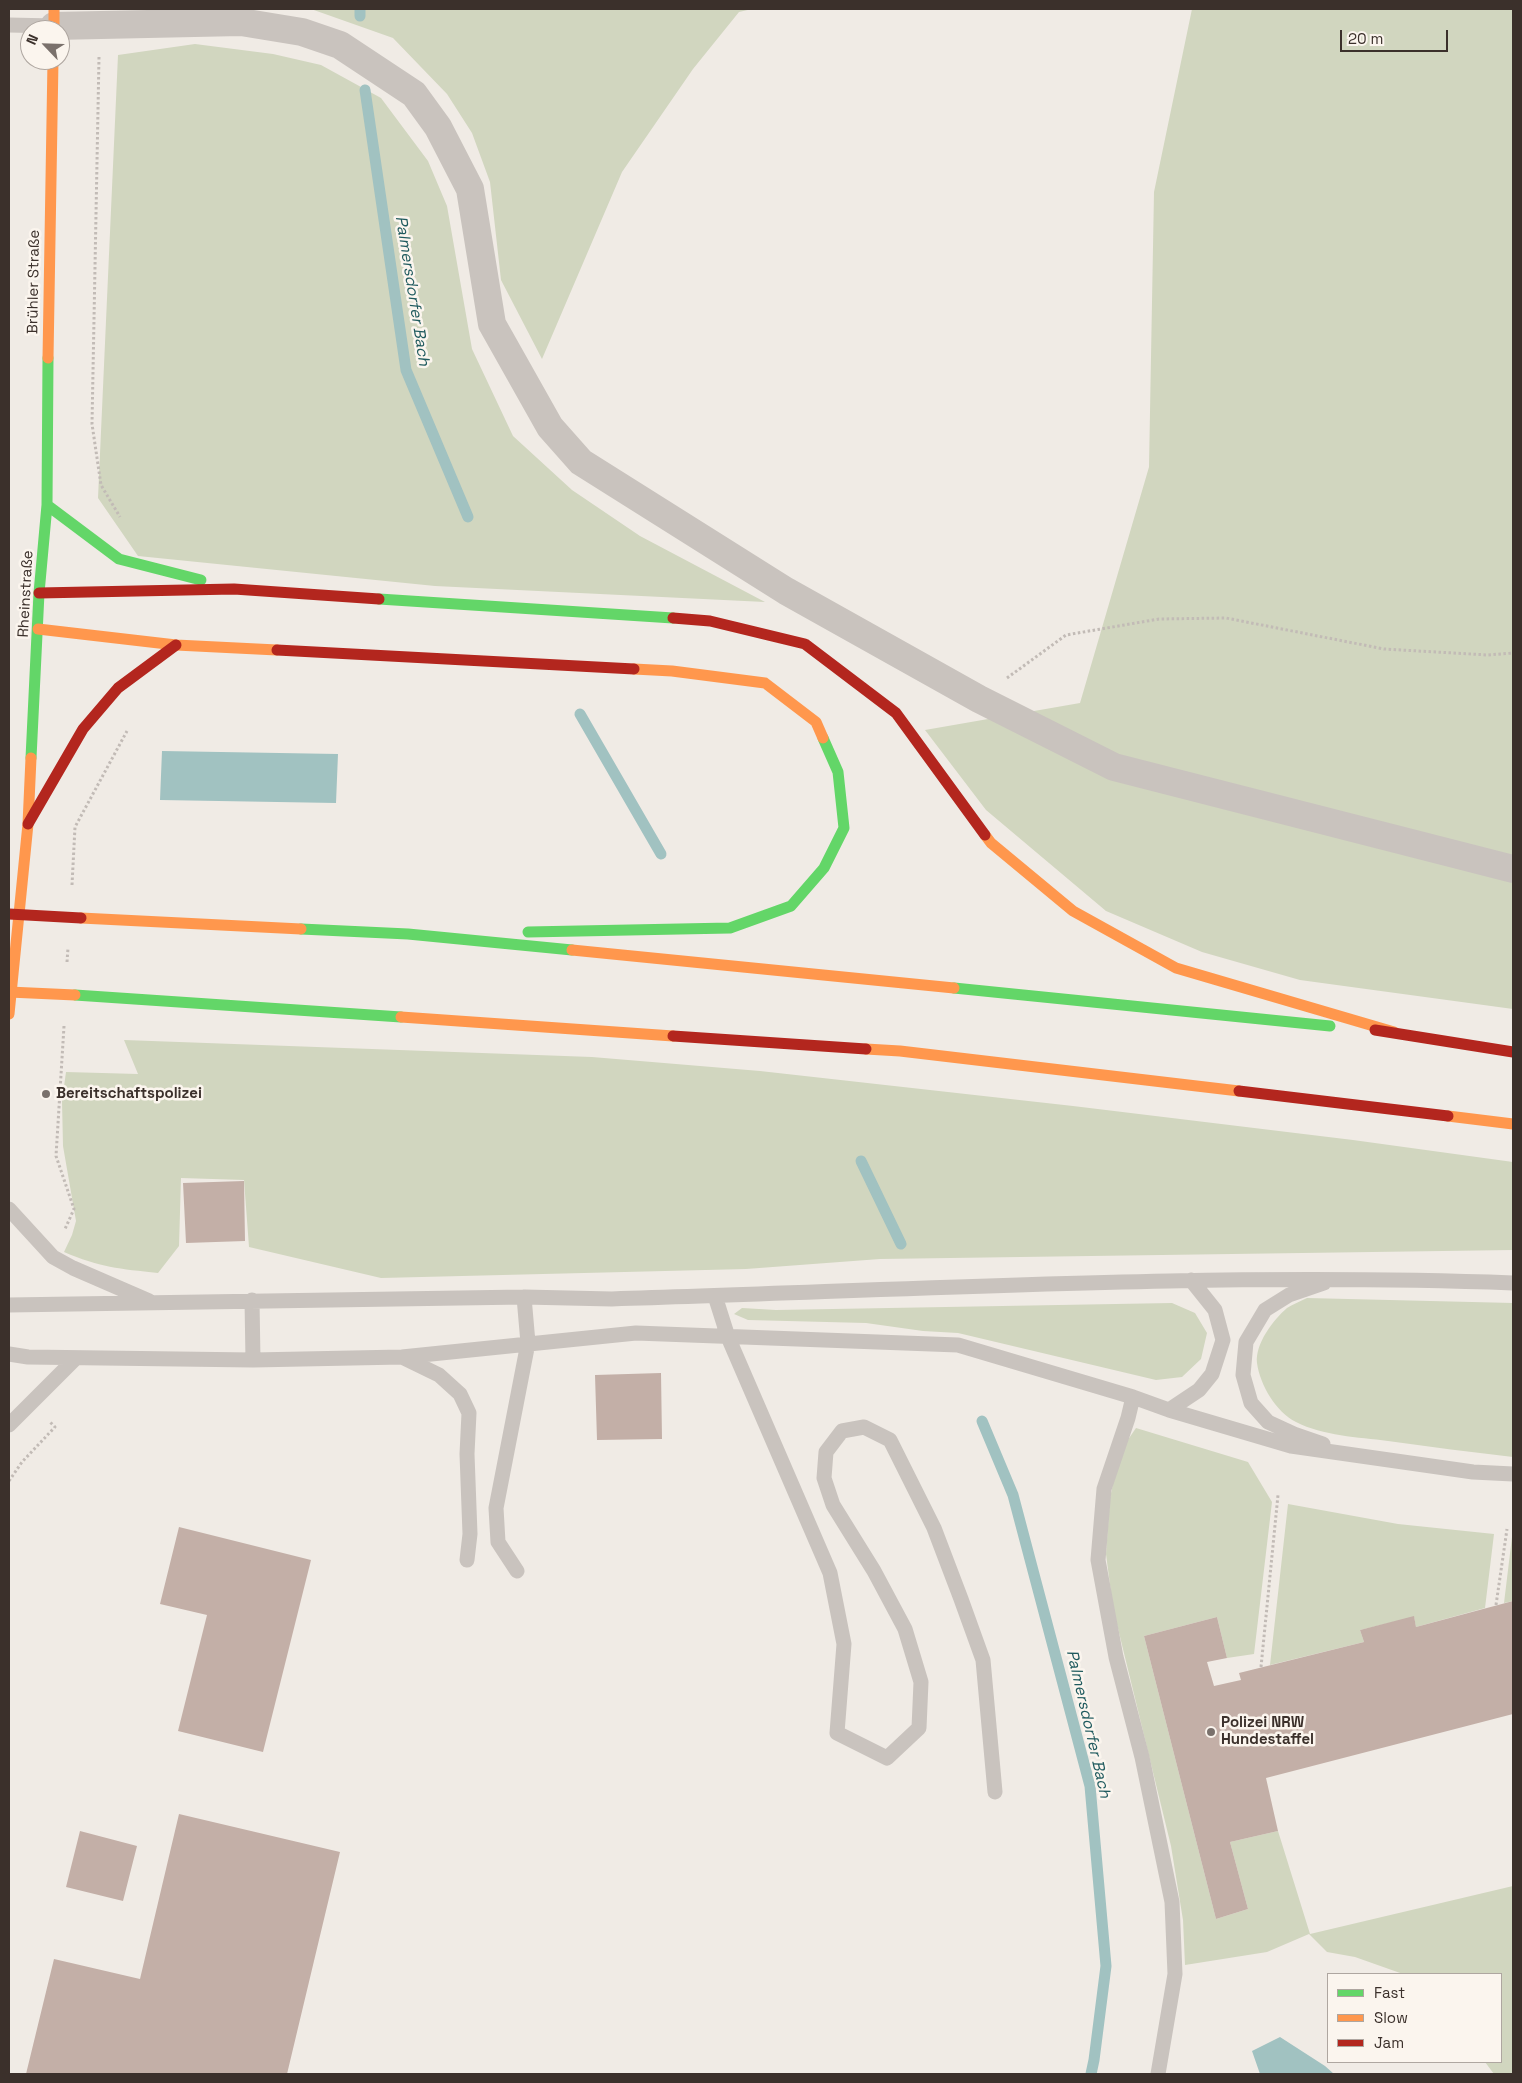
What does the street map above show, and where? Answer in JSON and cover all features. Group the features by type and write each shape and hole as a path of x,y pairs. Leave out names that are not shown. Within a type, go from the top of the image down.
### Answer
{"main road":[{"name":"Brühler Straße","path":"47,505 48,292 53,70"},
{"path":"47,505 119,559 234,589"},
{"name":"Rheinstraße","path":"9,1014 28,824 39,593 47,505"},
{"path":"39,593 234,589 710,621 804,644 896,713 991,843 1073,912 1176,968 1394,1032"},
{"path":"38,629 176,645 672,671 765,683 816,722 838,772 844,828 824,868 791,906 730,928 408,934"},
{"path":"28,824 83,729 118,688 176,645"},
{"path":"9,914 408,934 1394,1032 1513,1052"},
{"path":"9,992 900,1051 1513,1124"}],"street":[{"path":"70,22 241,22 302,32 340,45 414,94 438,127 470,189 492,324 550,427 581,462 786,591 978,698 1114,768 1513,870"}],"lane":[{"path":"9,1208 52,1257 155,1303"},
{"path":"9,1305 524,1297 612,1299 1191,1280 1393,1278 1513,1283"},
{"path":"1335,1279 1289,1295 1265,1310 1246,1342 1243,1375 1251,1403 1268,1422 1294,1434 1362,1457"},
{"path":"1169,1410 1199,1390 1212,1374 1222,1340 1214,1310 1191,1280"},
{"path":"715,1296 728,1337 830,1573 844,1644 837,1733 887,1758 919,1728 920,1682 905,1629 874,1571 834,1504 824,1478 826,1452 842,1432 864,1427 890,1440 934,1528 961,1599 982,1660 995,1792"},
{"path":"517,1571 498,1542 496,1508 528,1343 524,1297"},
{"path":"252,1300 253,1360"},
{"path":"9,1354 28,1357 253,1360 402,1357 528,1343 636,1334 958,1345 1133,1396 1169,1410 1291,1446 1473,1472 1513,1474"},
{"path":"402,1357 439,1375 460,1394 469,1413 467,1454 470,1534 467,1560"},
{"path":"9,1425 76,1358"},
{"path":"1133,1396 1128,1418 1104,1489 1098,1560 1116,1657 1142,1757 1172,1902 1175,1974 1158,2074"}],"path":[{"path":"978,698 1066,635 1159,619 1226,618 1384,649 1488,655 1513,653"},
{"path":"1261,1667 1278,1494"},
{"path":"1496,1605 1507,1529"}],"green space":[{"path":"311,9 752,9 739,12 693,69 622,172 542,359 501,280 490,182 472,133 447,94 393,38"},
{"path":"1192,9 1513,9 1513,1009 1300,980 1202,952 1106,911 986,810 925,730 1080,703 1149,467 1154,192"},
{"path":"195,44 273,54 321,65 381,98 428,161 447,206 472,349 513,436 572,490 640,536 765,602 435,586 138,556 98,498 118,55"},
{"path":"124,1040 592,1057 760,1071 1073,1106 1353,1140 1513,1162 1513,1250 880,1259 746,1269 381,1278 249,1247 244,1180 181,1178 179,1246 158,1273 121,1269 88,1261 64,1252 76,1221 63,1146 62,1101 66,1072 138,1074"},
{"path":"1307,1298 1513,1303 1513,1457 1341,1435 1306,1427 1282,1412 1265,1389 1257,1363 1257,1356 1262,1340 1276,1319 1287,1308"},
{"path":"1172,1303 1195,1313 1207,1333 1201,1359 1182,1377 1156,1380 958,1333 923,1331 866,1323 748,1320 734,1314 742,1308 776,1310"},
{"path":"1136,1428 1248,1462 1272,1502 1254,1654 1227,1658 1217,1617 1144,1636 1216,1919 1248,1909 1230,1842 1278,1831 1310,1934 1513,1886 1513,2074 1494,2074 1486,2063 1502,2063 1502,1973 1400,1973 1355,1957 1327,1952 1309,1934 1267,1952 1185,1965 1183,1920 1171,1846 1113,1608 1106,1554 1110,1498 1115,1474 1125,1444"},
{"path":"1288,1504 1398,1524 1494,1534 1485,1608 1416,1627 1414,1617 1360,1630 1364,1642 1270,1665"},
{"path":"1512,1537 1513,1601 1504,1603"}],"water":[{"path":"162,751 338,754 336,803 160,800"},
{"path":"1280,2037 1325,2066 1334,2074 1260,2074 1252,2051"}],"building":[{"path":"244,1181 245,1241 186,1243 183,1183"},
{"path":"661,1373 662,1439 597,1440 595,1375"},
{"path":"179,1527 311,1560 263,1752 178,1731 207,1615 160,1604"},
{"path":"1513,1601 1513,1714 1266,1778 1278,1831 1230,1842 1248,1909 1216,1919 1144,1636 1217,1617 1227,1658 1207,1662 1214,1686 1241,1680 1239,1673 1364,1642 1360,1630 1414,1616 1416,1627"},
{"path":"179,1814 340,1852 287,2074 26,2074 54,1959 140,1979"},
{"path":"80,1831 137,1846 123,1901 66,1887"}],"waterway":[{"name":"Palmersdorfer Bach","path":"360,9 360,16"},
{"name":"Palmersdorfer Bach","path":"365,90 406,370 468,517"},
{"name":"Palmersdorfer Bach","path":"580,714 661,854"},
{"name":"Palmersdorfer Bach","path":"861,1161 901,1244"},
{"name":"Palmersdorfer Bach","path":"982,1421 1013,1495 1090,1786 1106,1966 1091,2074"}],"traffic: fast":[{"path":"31,758 39,593 47,505 48,358"},
{"path":"47,505 119,559 201,580"},
{"path":"379,599 673,618"},
{"path":"528,932 730,928 791,906 824,868 844,828 838,772 823,738"},
{"path":"301,929 408,934 572,950"},
{"path":"954,988 1330,1026"},
{"path":"75,995 401,1017"}],"traffic: slow":[{"path":"54,9 54,20"},
{"path":"48,358 53,70"},
{"path":"38,629 176,645 277,650"},
{"path":"634,669 672,671 765,683 816,722 823,738"},
{"path":"9,1014 28,824 31,758"},
{"path":"985,835 991,843 1073,911 1176,968 1394,1032"},
{"path":"81,918 301,929"},
{"path":"572,950 954,988"},
{"path":"9,992 75,995"},
{"path":"401,1017 673,1036"},
{"path":"866,1049 900,1051 1239,1091"},
{"path":"1448,1116 1513,1124"}],"traffic: jam":[{"path":"39,593 234,589 379,599"},
{"path":"673,618 710,621 805,644 896,713 985,835"},
{"path":"28,824 83,729 118,688 176,645"},
{"path":"277,650 634,669"},
{"path":"9,914 81,918"},
{"path":"1375,1030 1513,1052"},
{"path":"673,1036 866,1049"},
{"path":"1239,1091 1448,1116"}],"place":[{"name":"Bereitschaftspolizei","path":"46,1094"},
{"name":"Polizei NRW Hundestaffel","path":"1211,1732"}]}
